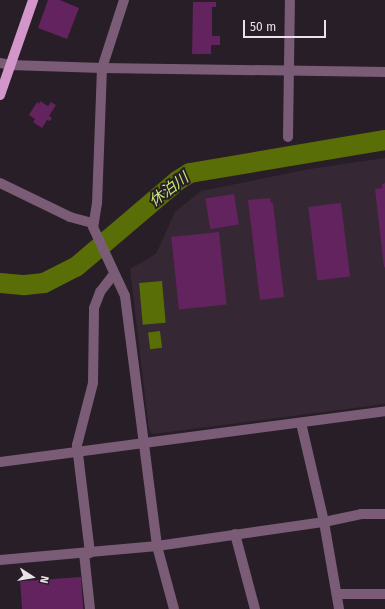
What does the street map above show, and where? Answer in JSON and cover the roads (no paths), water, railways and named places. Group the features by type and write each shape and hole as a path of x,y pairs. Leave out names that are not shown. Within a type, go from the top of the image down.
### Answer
{"main road":[{"path":"0,95 5,64 33,0"}],"street":[{"path":"124,0 102,68 97,203 93,227 125,296 157,546 174,609"},
{"path":"288,137 290,0"},
{"path":"5,64 102,68 385,72"},
{"path":"0,183 93,227"},
{"path":"90,609 87,553 77,441 93,383 94,308 100,292 114,274"},
{"path":"0,462 385,411"},
{"path":"300,423 324,522 339,609"},
{"path":"0,560 157,546 324,522 360,514 385,514"},
{"path":"235,534 255,609"},
{"path":"337,594 385,594"}],"waterway":[{"name":"休泊川","path":"0,283 25,285 44,283 76,267 177,181 190,173 385,140"}]}
